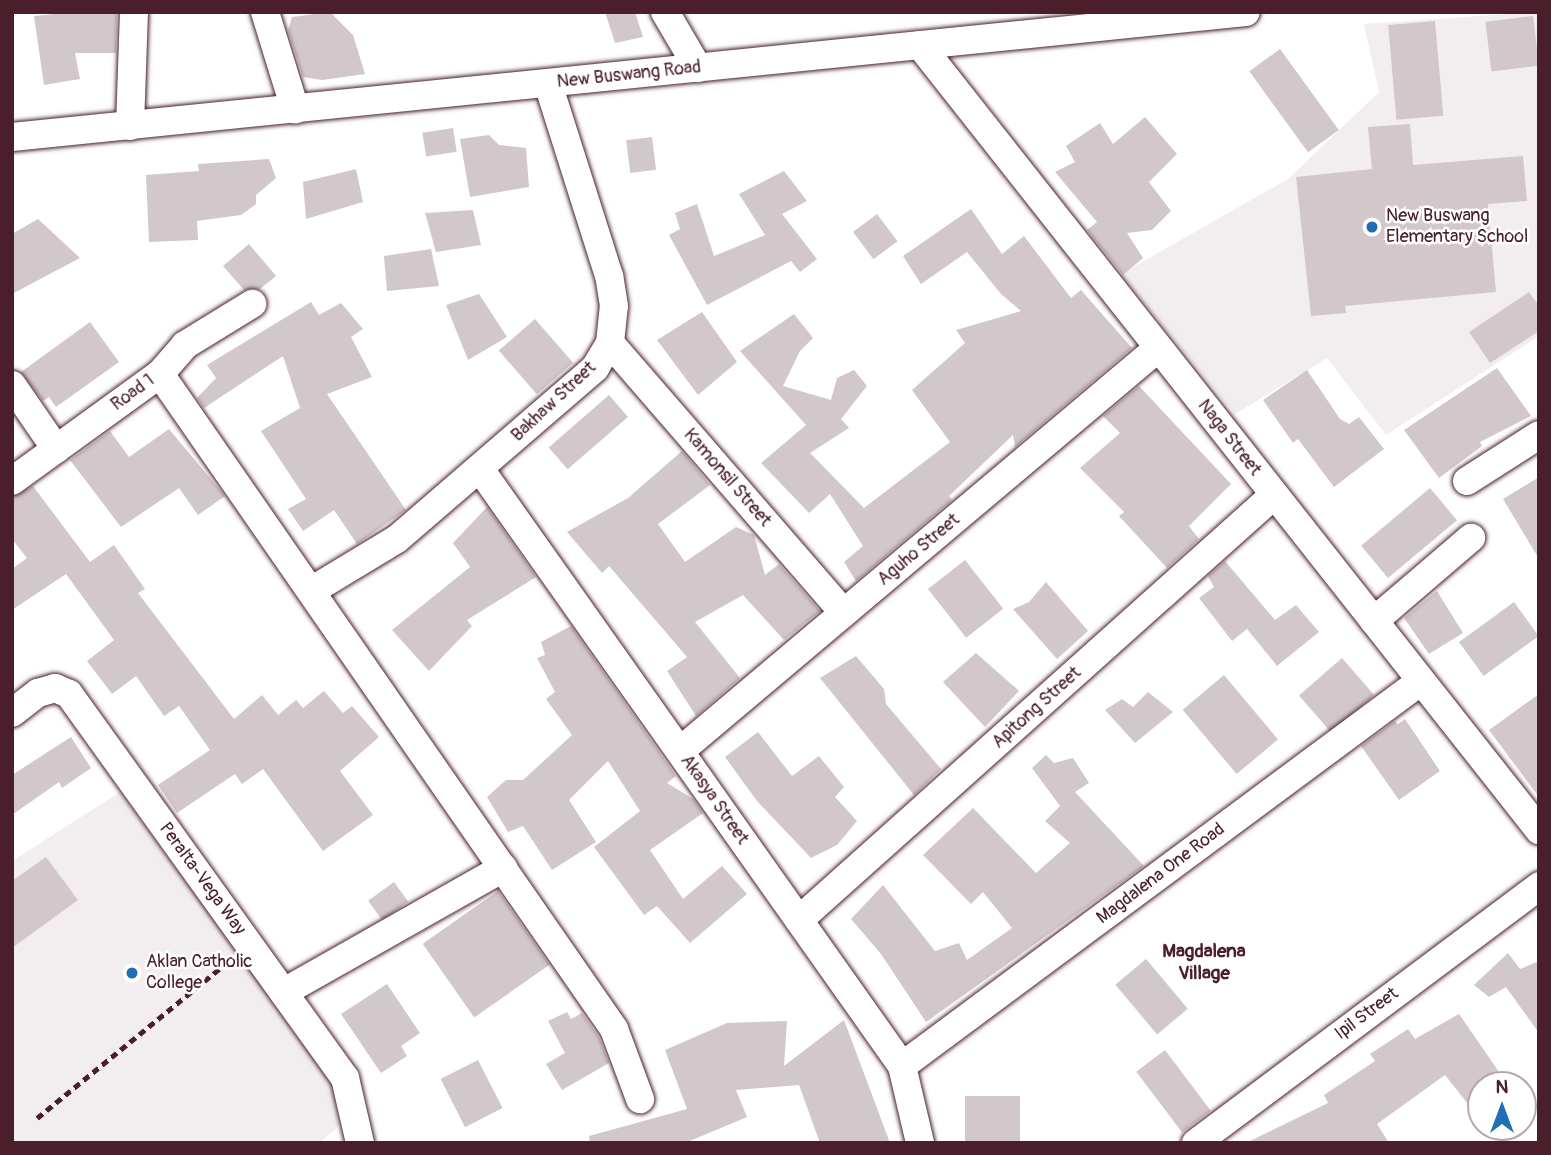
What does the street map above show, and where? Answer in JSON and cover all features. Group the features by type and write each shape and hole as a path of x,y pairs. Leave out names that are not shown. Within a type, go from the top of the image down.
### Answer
{"street":[{"path":"131,126 134,12"},
{"path":"265,12 295,110"},
{"path":"665,12 698,68"},
{"name":"New Buswang Road","path":"12,137 920,45 1034,23 1246,12"},
{"name":"Naga Street","path":"920,45 1539,830"},
{"name":"Bakhaw Street","path":"311,591 397,539 595,368 610,343 614,306 609,276 548,84"},
{"name":"Road 1","path":"12,481 160,373 185,345 253,304"},
{"name":"Kamonsil Street","path":"610,343 844,613"},
{"name":"Aguho Street","path":"680,751 1158,348"},
{"path":"160,373 614,1028 640,1099"},
{"path":"12,384 56,449"},
{"path":"1467,481 1539,435"},
{"name":"Akasya Street","path":"480,469 902,1066 920,1143"},
{"name":"Apitong Street","path":"799,920 1275,495"},
{"path":"1374,621 1471,538"},
{"name":"Magdalena One Road","path":"902,1066 1421,681"},
{"name":"Peralta-Vega Way","path":"12,713 38,693 55,688 69,694 345,1078 360,1143"},
{"path":"284,992 503,868"},
{"name":"Ipil Street","path":"1196,1143 1539,886"}],"path":[{"path":"37,1118 249,944"}],"shaded area":[{"name":"New Buswang Elementary School","path":"1538,12 1539,336 1386,435 1327,358 1235,414 1121,274 1288,179 1379,92 1364,24"},
{"name":"Aklan Catholic College","path":"120,792 334,1085 338,1126 320,1143 12,1143 12,861"}],"building":[{"path":"117,12 116,53 75,53 80,79 44,85 34,16"},
{"path":"330,12 353,35 365,74 322,80 303,77 288,30 292,17"},
{"path":"605,12 635,12 643,37 615,43"},
{"path":"1533,16 1539,66 1491,71 1485,22"},
{"path":"1435,21 1443,116 1396,120 1388,25"},
{"path":"1280,49 1339,130 1308,152 1249,71"},
{"path":"1145,117 1177,154 1149,182 1171,211 1152,230 1127,233 1143,258 1123,275 1087,230 1097,222 1055,172 1075,162 1066,146 1100,123 1113,144"},
{"path":"1410,124 1413,165 1523,156 1527,201 1488,204 1496,292 1345,306 1346,313 1311,316 1296,177 1372,169 1368,127"},
{"path":"453,128 457,152 426,157 422,133"},
{"path":"489,135 499,145 526,148 529,187 470,197 460,139"},
{"path":"652,137 656,170 630,173 626,140"},
{"path":"269,159 276,178 256,195 256,204 241,215 197,221 198,240 149,242 146,175 199,171 198,164"},
{"path":"356,169 363,202 306,219 303,182"},
{"path":"784,171 807,201 782,214 817,259 800,272 791,261 707,305 669,235 680,229 675,213 697,204 714,256 765,235 739,194"},
{"path":"971,209 1002,254 1024,236 1071,298 1081,290 1132,348 1015,447 1013,435 949,496 952,500 856,581 844,562 863,546 830,494 809,513 761,463 806,425 740,351 794,314 813,338 800,351 783,386 831,400 837,378 854,370 867,386 841,419 849,428 810,453 864,508 950,442 912,390 965,343 956,330 1021,311 1001,294 967,252 921,284 903,256"},
{"path":"473,210 481,245 436,252 425,213"},
{"path":"877,214 897,241 874,259 853,232"},
{"path":"38,219 80,258 12,294 12,234"},
{"path":"249,244 276,276 260,289 244,290 223,266"},
{"path":"431,249 439,286 387,291 384,256"},
{"path":"1529,292 1539,306 1539,331 1490,363 1469,332"},
{"path":"479,294 507,337 468,360 446,305"},
{"path":"311,302 319,315 341,303 363,329 351,337 372,377 327,394 406,510 357,544 334,510 303,531 288,509 306,499 261,431 300,408 283,356 204,408 197,398 216,378 207,365"},
{"path":"702,312 737,362 698,395 657,340"},
{"path":"535,319 573,363 537,394 499,350"},
{"path":"90,322 119,362 56,407 49,397 43,401 21,372"},
{"path":"1497,368 1531,416 1480,442 1482,446 1439,478 1404,430"},
{"path":"1307,370 1340,419 1349,424 1359,417 1384,449 1334,487 1298,439 1293,443 1263,400"},
{"path":"1139,386 1231,484 1189,526 1199,539 1167,568 1119,516 1124,512 1080,468 1120,433 1103,416"},
{"path":"609,395 628,417 568,469 549,447"},
{"path":"169,429 225,496 198,515 179,488 121,527 70,460 110,431 129,457"},
{"path":"682,451 710,485 658,524 685,562 736,527 754,535 765,575 779,564 820,611 784,640 743,595 695,622 740,678 696,716 667,671 687,657 609,566 602,573 567,532 628,498"},
{"path":"1539,477 1539,559 1503,499"},
{"path":"33,486 90,562 114,545 145,589 138,593 234,719 262,695 278,715 296,700 303,708 324,691 343,713 352,706 379,737 340,771 373,815 323,851 263,769 242,784 235,774 177,813 158,785 210,750 179,706 164,716 136,676 112,694 87,661 114,640 66,574 12,610 12,569 27,558 12,539 12,497"},
{"path":"1430,488 1457,520 1388,578 1361,546"},
{"path":"487,507 536,577 467,620 472,626 429,671 392,630 470,567 453,543"},
{"path":"965,560 1003,609 966,638 928,589"},
{"path":"1225,561 1275,620 1296,605 1319,632 1277,666 1247,629 1232,641 1199,598 1214,587 1208,576"},
{"path":"1046,582 1088,631 1057,659 1013,609 1029,602"},
{"path":"1437,591 1463,633 1429,654 1404,618"},
{"path":"1514,602 1539,636 1484,676 1459,642"},
{"path":"571,626 676,776 667,783 693,799 703,813 650,850 683,899 722,866 747,894 690,943 657,906 644,915 594,847 640,811 608,761 569,800 596,842 552,870 523,826 508,832 487,797 506,780 523,780 572,735 546,699 555,692 537,658 545,655 541,642"},
{"path":"976,653 1019,691 985,727 943,682"},
{"path":"856,656 884,689 886,704 941,769 914,795 820,678"},
{"path":"1342,658 1374,695 1331,732 1299,695"},
{"path":"1224,675 1278,739 1237,774 1183,710"},
{"path":"1148,692 1173,712 1135,743 1105,710 1122,699 1133,707"},
{"path":"1539,694 1539,797 1489,730"},
{"path":"1405,719 1440,771 1399,800 1361,746 1395,721 1398,724"},
{"path":"758,732 792,776 819,756 844,787 835,797 857,821 837,845 811,858 757,801 725,757"},
{"path":"71,737 91,768 62,788 59,782 12,815 12,775"},
{"path":"1046,755 1054,763 1073,758 1089,783 1075,792 1144,866 926,1022 881,954 851,919 883,885 935,951 959,943 967,960 1012,928 983,892 971,904 923,855 973,808 1036,873 1070,843 1045,821 1060,806 1032,768"},
{"path":"46,857 78,900 12,948 12,881"},
{"path":"394,882 408,901 382,920 368,901"},
{"path":"498,891 550,965 474,1017 423,944"},
{"path":"1508,953 1520,969 1539,961 1539,1033 1506,987 1489,997 1474,985"},
{"path":"1146,959 1188,1009 1157,1035 1115,985"},
{"path":"387,984 420,1033 401,1046 407,1056 381,1073 341,1014"},
{"path":"567,1012 571,1019 582,1013 599,1037 609,1063 562,1090 546,1064 565,1053 548,1021"},
{"path":"1459,1014 1498,1071 1467,1071 1467,1103 1445,1075 1377,1124 1389,1143 1246,1143 1328,1103 1324,1095 1375,1061 1370,1054 1408,1029 1415,1039"},
{"path":"844,1020 890,1143 820,1143 799,1085 736,1090 747,1117 685,1143 590,1143 589,1136 687,1109 665,1050 727,1023 787,1021 784,1066"},
{"path":"1165,1050 1211,1111 1182,1132 1136,1072"},
{"path":"478,1060 503,1108 465,1127 441,1079"},
{"path":"965,1096 1020,1096 1020,1143 965,1143"}],"place":[{"name":"New Buswang Elementary School","path":"1372,227"},
{"name":"Aklan Catholic College","path":"132,973"}],"district":[{"name":"Magdalena Village","path":"1204,963"}]}
